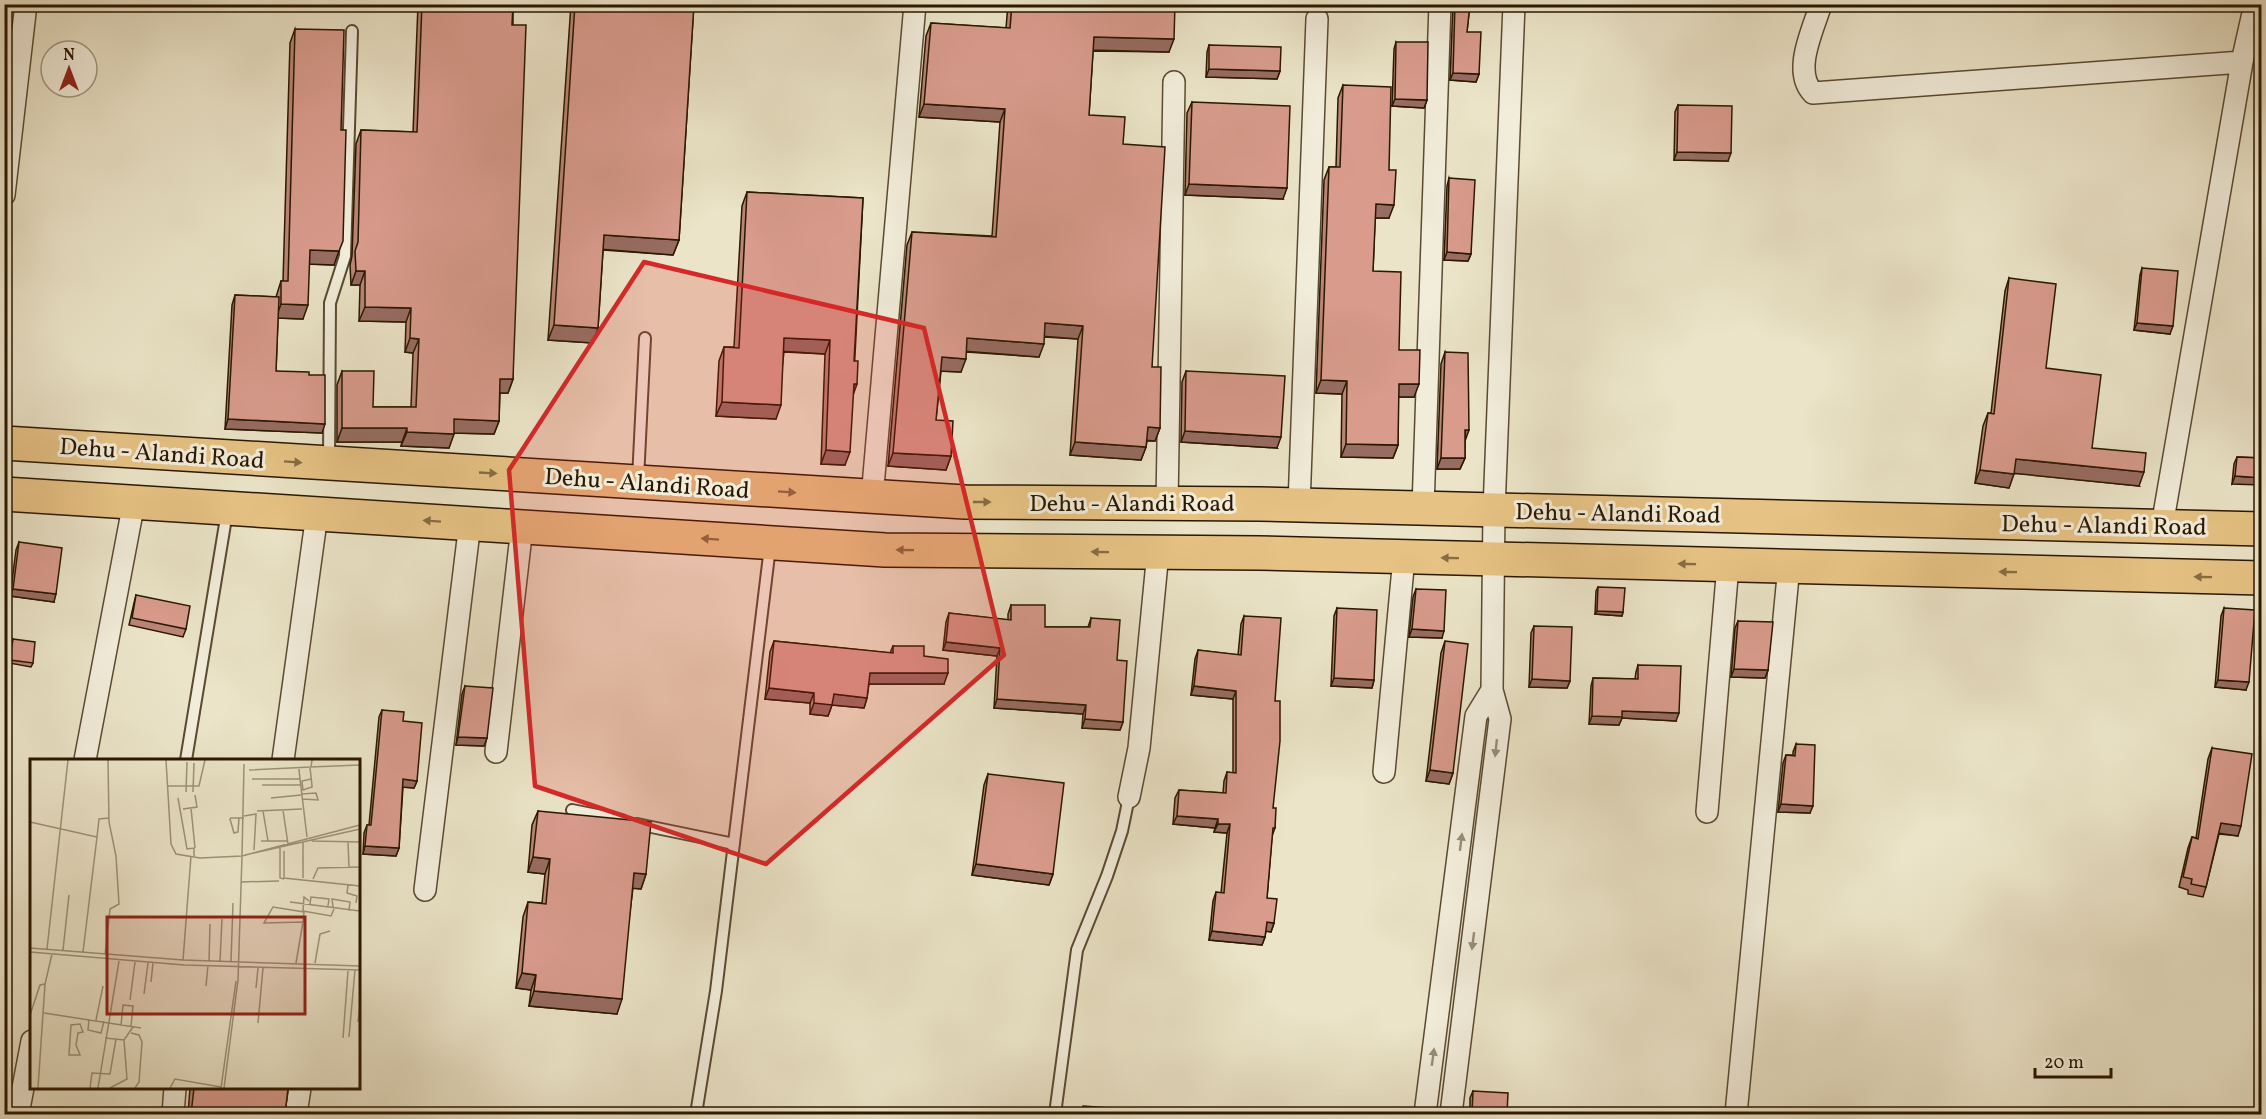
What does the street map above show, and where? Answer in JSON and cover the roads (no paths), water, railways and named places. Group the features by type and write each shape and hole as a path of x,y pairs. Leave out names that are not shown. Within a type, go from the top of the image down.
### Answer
{"main road":[{"name":"Dehu - Alandi Road","path":"4,443 965,502 1299,505 2262,529"},
{"name":"Dehu - Alandi Road","path":"4,494 885,550 1404,557 2262,578"}],"street":[{"path":"4,195 26,4"},
{"path":"872,498 915,4"},
{"path":"1423,508 1440,4"},
{"path":"1451,1114 1500,719 1492,690 1493,559 1514,4"},
{"path":"1821,4 1803,69 1805,84 1813,93 2242,62"},
{"path":"2162,526 2242,62 2255,4"},
{"path":"1299,505 1317,19"},
{"path":"1167,504 1174,82"},
{"path":"85,759 134,502"},
{"path":"283,759 318,514"},
{"path":"425,890 470,523"},
{"path":"496,752 522,527"},
{"path":"1129,797 1139,748 1158,552"},
{"path":"1384,772 1404,557"},
{"path":"1707,812 1728,565"},
{"path":"1736,1114 1790,566"},
{"path":"1425,1114 1476,716 1492,690"},
{"path":"1458,869 1482,871"},
{"path":"18,1114 30,1051"},
{"path":"173,1114 175,1089"},
{"path":"296,1114 300,1089"}],"lane":[{"path":"329,464 330,303 345,256 352,30"},
{"path":"638,481 645,338"},
{"path":"186,759 227,508"},
{"path":"696,1114 716,991 771,543"},
{"path":"1055,1114 1077,950 1107,876 1122,831 1129,797"},
{"path":"572,810 734,844"}]}
